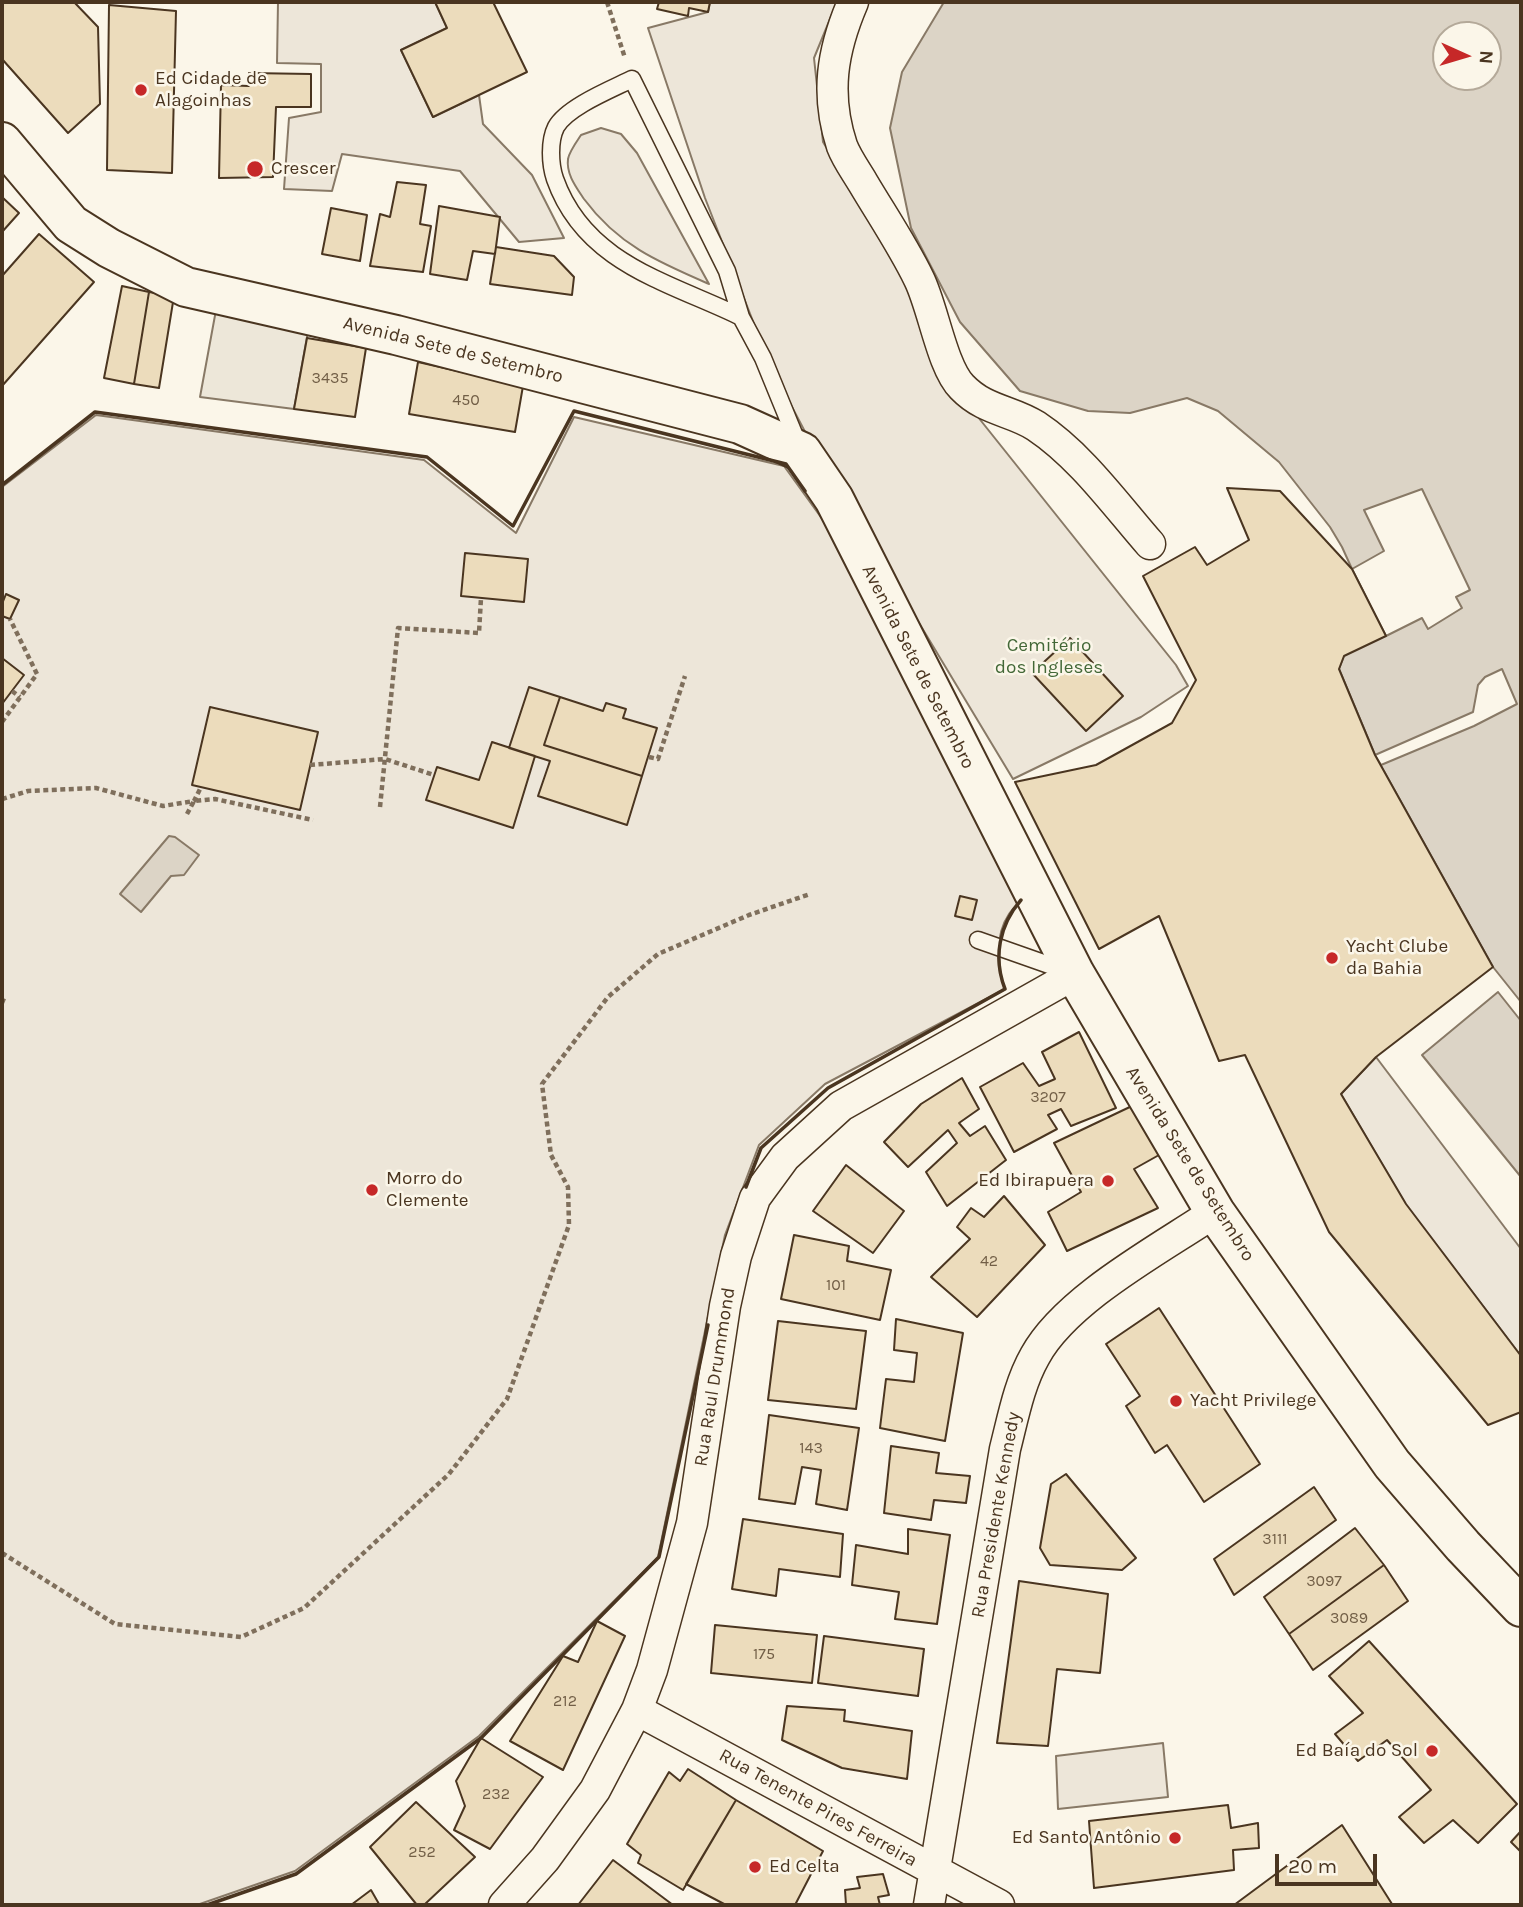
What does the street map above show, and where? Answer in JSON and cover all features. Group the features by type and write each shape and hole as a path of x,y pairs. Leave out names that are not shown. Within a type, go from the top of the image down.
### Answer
{"main road":[{"name":"Avenida Sete de Setembro","path":"2,142 71,224 109,248 186,287 396,335 740,424 802,452 834,499 1075,974 1215,1212 1392,1464 1463,1546 1521,1607"}],"street":[{"path":"853,2 839,34 832,70 834,109 843,148 919,279 933,313 946,357 959,384 976,401 1034,425 1058,443 1082,466 1150,544"},
{"name":"Rua Raul Drummond","path":"504,1905 545,1859 594,1790 637,1710 652,1670 692,1523 728,1294 736,1256 755,1198 785,1157 841,1106 1075,974"},
{"name":"Rua Presidente Kennedy","path":"929,1905 1005,1449 1018,1399 1035,1356 1064,1318 1095,1292 1215,1212"},
{"name":"Rua Tenente Pires Ferreira","path":"637,1710 999,1905"}],"lane":[{"path":"741,317 624,264 597,243 560,193 552,171 551,148 556,127 569,112 632,79 727,271 741,317 763,358 802,452"},
{"path":"978,940 1075,974"}],"path":[{"path":"607,2 632,79"},
{"path":"380,807 398,628 479,633 481,598"},
{"path":"2,722 37,674 10,620"},
{"path":"649,757 657,760 685,676"},
{"path":"12,691 20,697"},
{"path":"310,765 385,759 434,775"},
{"path":"187,814 201,787"},
{"path":"2,799 28,791 96,788 163,806 215,799 313,820"},
{"path":"2,1553 115,1624 241,1637 304,1608 449,1474 507,1399 569,1225 568,1187 551,1155 542,1084 608,998 658,954 749,915 810,894"}],"green space":[{"path":"278,2 435,2 447,28 401,50 433,117 479,95 483,124 532,175 564,238 519,242 460,171 342,154 332,191 284,189 289,118 321,112 321,64 277,63"},
{"name":"Cemitério dos Ingleses","path":"710,2 837,2 814,58 823,142 913,289 954,387 1176,665 1188,686 1141,717 1013,779 813,447 770,365 705,198 648,28 708,12"},
{"path":"601,128 621,134 637,153 709,284 640,251 611,229 584,199 570,175 568,159 581,135"},
{"name":"Morro do Clemente","path":"96,415 424,460 516,533 574,417 784,466 841,545 1024,897 1009,914 1001,931 998,951 1005,989 825,1084 759,1145 725,1235 658,1557 479,1736 295,1871 197,1905 2,1905 2,487"},
{"path":"1376,1057 1521,1249 1521,1356 1406,1205 1341,1094"},
{"path":"1163,1743 1168,1797 1058,1809 1056,1756"}],"shaded area":[{"path":"944,2 1521,2 1521,1002 1493,967 1375,755 1339,669 1344,656 1352,569 1330,527 1279,462 1218,411 1187,398 1130,413 1088,411 1020,391 960,322 911,228 890,128 902,72"},
{"path":"216,310 309,326 294,409 200,397"},
{"path":"169,836 175,837 199,855 184,875 171,876 141,912 120,894"},
{"path":"1498,992 1521,1021 1521,1177 1422,1055"}],"pier":[{"path":"1422,489 1470,590 1456,597 1462,608 1428,629 1422,618 1386,636 1352,569 1384,551 1364,510"},
{"path":"1502,669 1517,704 1474,726 1381,765 1375,755 1473,712 1478,685 1485,677"}],"building":[{"path":"2,2 74,2 98,27 100,104 68,133 2,59"},
{"path":"435,2 493,2 527,72 433,117 401,50 447,28"},
{"path":"659,2 710,2 708,12 689,8 688,16 657,9"},
{"name":"Ed Cidade de Alagoinhas","path":"109,5 176,11 172,173 107,170"},
{"path":"249,73 311,74 311,107 276,107 273,177 219,178 221,85 249,86"},
{"path":"397,182 426,185 420,224 431,226 423,272 370,266 380,214 390,217"},
{"path":"2,197 19,213 2,232"},
{"path":"439,206 500,217 495,254 473,251 467,280 430,274"},
{"path":"331,208 367,215 360,261 322,254"},
{"path":"39,234 94,282 2,386 2,276"},
{"path":"496,247 554,256 574,277 572,295 490,284"},
{"path":"122,286 149,292 134,384 104,378"},
{"path":"149,292 174,296 159,388 134,384"},
{"path":"307,338 366,348 355,417 294,409"},
{"path":"418,362 523,386 515,432 409,414"},
{"name":"Yacht Clube da Bahia","path":"1227,488 1280,491 1352,569 1386,636 1344,656 1339,669 1375,755 1493,967 1376,1057 1341,1094 1406,1204 1521,1356 1521,1412 1488,1425 1329,1232 1245,1055 1219,1061 1159,916 1099,949 1015,782 1096,765 1172,723 1196,680 1143,576 1195,547 1207,565 1249,540"},
{"path":"465,553 528,559 524,602 461,596"},
{"path":"6,594 19,600 10,619 2,616 2,604"},
{"path":"1070,638 1123,696 1086,731 1032,673"},
{"path":"2,658 24,675 2,704"},
{"path":"529,687 560,697 544,745 642,776 627,825 538,796 550,761 509,748"},
{"path":"560,697 603,711 606,703 626,709 623,718 657,728 642,776 544,745"},
{"path":"210,707 318,732 300,810 192,785"},
{"path":"492,742 535,756 513,828 426,800 437,767 479,780"},
{"path":"960,896 977,900 972,920 955,916"},
{"path":"1079,1032 1116,1108 1071,1126 1061,1109 1048,1115 1057,1129 1014,1152 980,1087 1023,1063 1039,1086 1055,1079 1042,1052"},
{"path":"962,1078 979,1109 959,1123 970,1136 985,1126 1006,1160 947,1206 926,1172 957,1143 948,1130 908,1167 884,1142 921,1104"},
{"name":"Ed Ibirapuera","path":"1134,1105 1159,1155 1134,1169 1158,1208 1067,1251 1048,1212 1081,1192 1054,1143"},
{"path":"846,1165 904,1211 873,1253 813,1211"},
{"path":"1004,1196 1045,1245 977,1317 931,1277 970,1239 957,1227 971,1208 984,1217"},
{"path":"794,1235 849,1246 847,1261 891,1270 880,1320 781,1299"},
{"name":"Yacht Privilege","path":"1159,1308 1260,1464 1204,1502 1167,1445 1155,1453 1126,1406 1140,1396 1106,1344"},
{"path":"896,1319 963,1333 945,1441 880,1428 886,1379 914,1382 917,1353 894,1350"},
{"path":"778,1321 866,1331 856,1409 768,1400"},
{"path":"769,1415 859,1428 847,1510 816,1504 821,1470 802,1467 795,1504 759,1499"},
{"path":"891,1446 939,1453 936,1473 970,1476 966,1503 934,1500 931,1520 884,1513"},
{"path":"1066,1474 1136,1558 1122,1570 1050,1565 1040,1548 1051,1484"},
{"path":"1314,1487 1336,1520 1234,1595 1214,1559"},
{"path":"743,1519 843,1534 840,1577 779,1569 776,1596 732,1589"},
{"path":"1355,1528 1384,1565 1289,1634 1264,1597"},
{"path":"908,1529 950,1535 937,1624 895,1619 899,1592 852,1585 856,1545 908,1554"},
{"path":"1384,1565 1408,1601 1313,1670 1289,1634"},
{"path":"1019,1581 1108,1594 1100,1673 1057,1669 1048,1746 997,1743"},
{"path":"597,1621 625,1636 563,1770 510,1741 563,1656 578,1662"},
{"path":"715,1625 817,1635 812,1683 711,1673"},
{"path":"824,1636 924,1649 918,1696 818,1683"},
{"name":"Ed Baía do Sol","path":"1369,1641 1517,1804 1478,1843 1453,1820 1424,1843 1399,1817 1431,1790 1387,1740 1358,1761 1335,1734 1363,1713 1329,1676"},
{"path":"787,1706 845,1710 844,1721 912,1731 907,1779 842,1768 782,1740"},
{"path":"481,1738 543,1777 490,1849 454,1830 465,1806 456,1781"},
{"path":"688,1769 736,1800 683,1890 638,1863 641,1855 627,1844 669,1772 680,1781"},
{"name":"Ed Celta","path":"736,1800 823,1851 795,1905 726,1905 686,1884"},
{"path":"416,1802 475,1857 424,1905 417,1905 370,1847"},
{"name":"Ed Santo Antônio","path":"1228,1805 1231,1828 1258,1823 1259,1848 1233,1850 1234,1870 1094,1888 1089,1821"},
{"path":"1342,1825 1392,1904 1234,1905"},
{"path":"1521,1831 1521,1852 1511,1842"},
{"path":"613,1860 673,1905 578,1905"},
{"path":"883,1874 889,1895 878,1897 880,1905 846,1905 845,1890 860,1888 857,1877"},
{"path":"371,1890 379,1904 351,1905"}],"wall":[{"path":"2,485 95,412 427,457 513,526 574,411 786,464 805,491"},
{"path":"746,1187 761,1148 828,1088 1005,989 999,966 1000,942 1008,920 1021,900"},
{"path":"207,1905 296,1874 481,1738 659,1557 708,1325"}],"place":[{"name":"Ed Cidade de Alagoinhas","path":"141,90"},
{"name":"Crescer","path":"255,169"},
{"name":"Yacht Clube da Bahia","path":"1332,958"},
{"name":"Ed Ibirapuera","path":"1108,1181"},
{"name":"Morro do Clemente","path":"372,1190"},
{"name":"Yacht Privilege","path":"1176,1401"},
{"name":"Ed Baía do Sol","path":"1432,1751"},
{"name":"Ed Santo Antônio","path":"1175,1838"},
{"name":"Ed Celta","path":"755,1867"}]}
